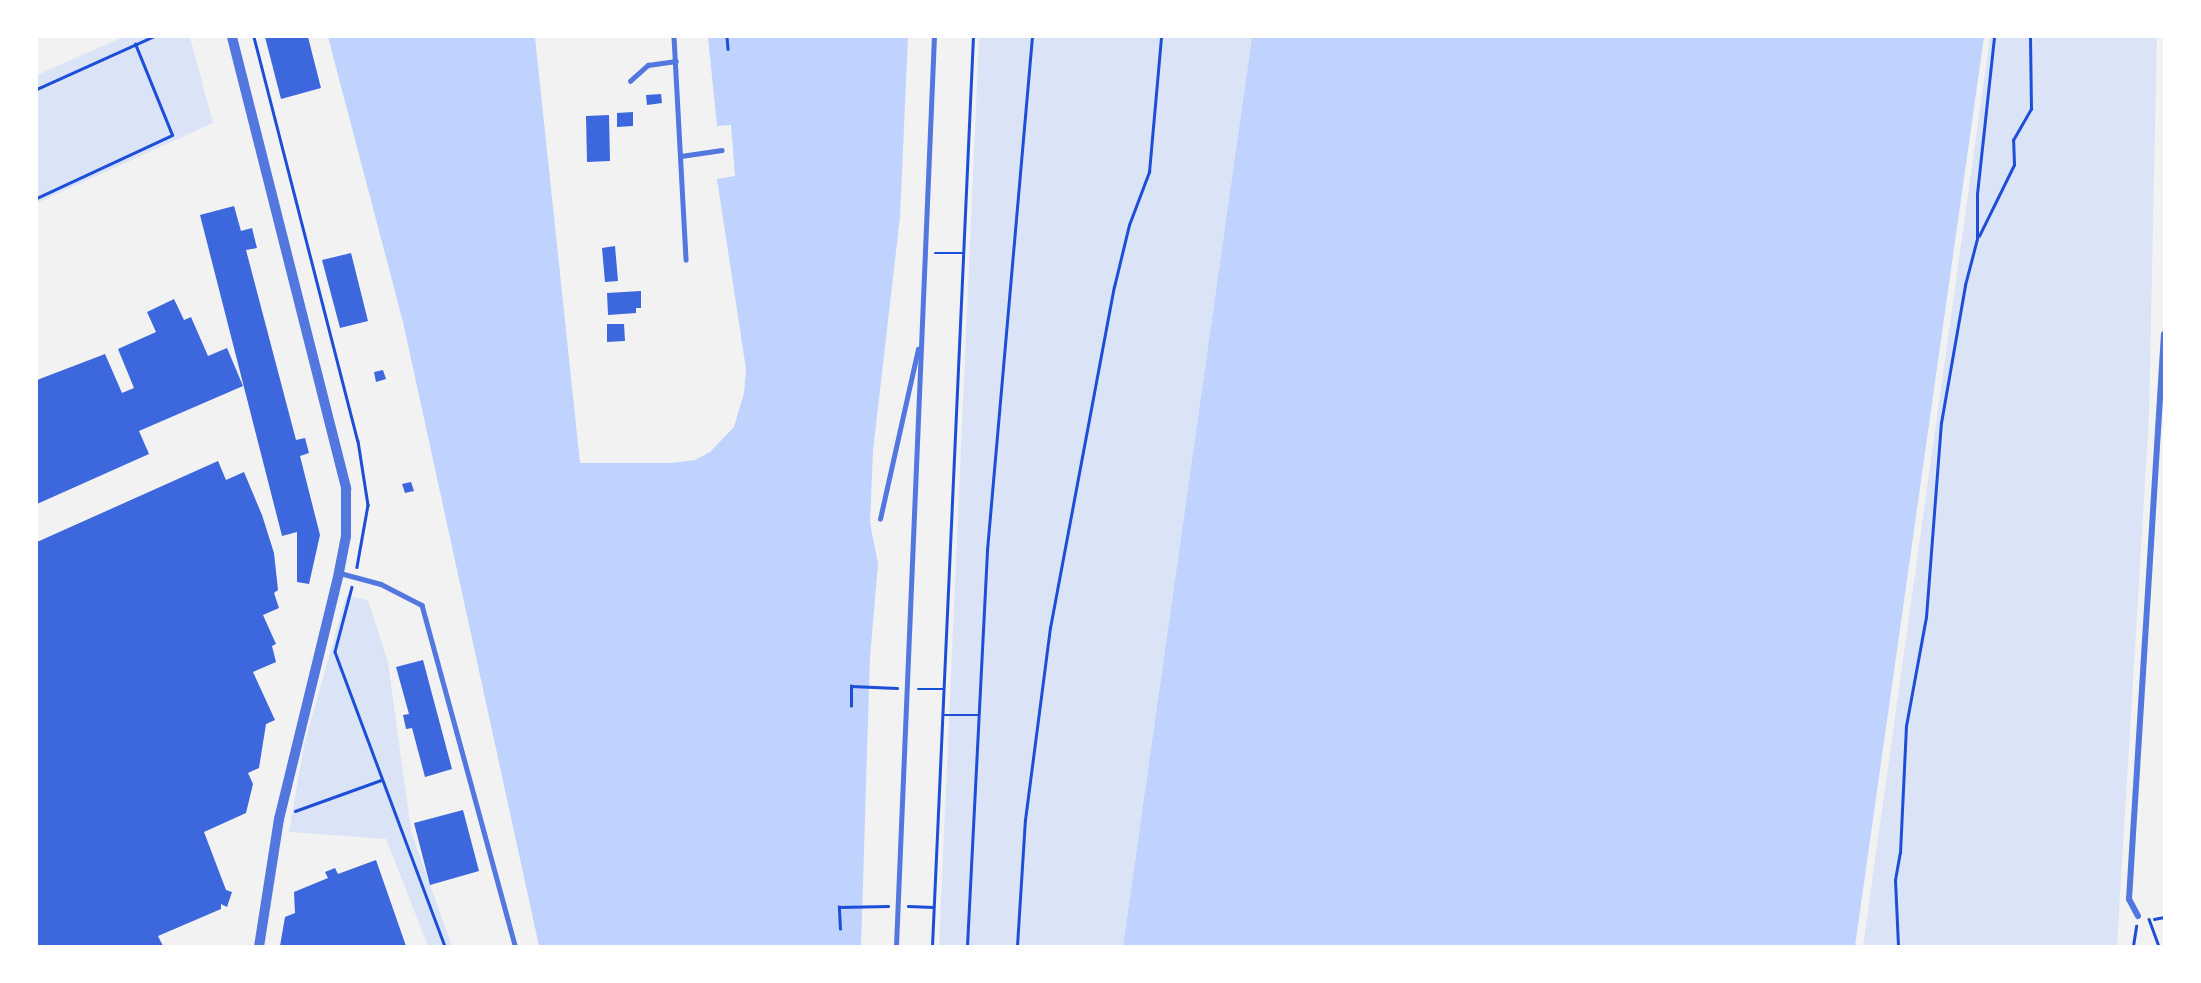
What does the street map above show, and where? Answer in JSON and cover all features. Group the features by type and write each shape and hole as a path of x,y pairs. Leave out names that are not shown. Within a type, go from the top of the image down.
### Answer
{"street":[{"path":"232,37 338,445 346,489 346,536 339,573 279,818 259,946"},
{"path":"2138,916 2129,899 2164,334"}],"lane":[{"path":"674,37 686,260"},
{"path":"896,946 934,37"},
{"path":"630,82 648,65 676,61"},
{"path":"681,156 722,150"},
{"path":"880,519 921,336"},
{"path":"339,573 355,575 422,605 515,946"}],"path":[{"path":"37,89 152,37"},
{"path":"254,37 358,442 368,505 355,575 335,652 445,946"},
{"path":"727,37 728,49"},
{"path":"932,946 973,37"},
{"path":"967,946 1001,376 1032,37"},
{"path":"1017,946 1025,820 1050,628 1114,287 1129,225 1149,172 1161,37"},
{"path":"1977,239 1977,194 1994,37"},
{"path":"1898,946 1895,880 1900,853 1906,726 1926,617 1941,423 1965,285 1977,239 2014,165 2013,141 2031,109 2030,37"},
{"path":"37,198 173,135 135,44"},
{"path":"924,252 963,253"},
{"path":"851,706 852,686 943,688"},
{"path":"942,715 979,715"},
{"path":"279,818 381,780"},
{"path":"840,929 839,907 934,907"},
{"path":"2133,946 2138,916 2152,919 2164,917"},
{"path":"2152,919 2159,946"}],"shaded area":[{"path":"123,37 190,37 213,123 37,203 37,75"},
{"path":"979,37 1252,37 1123,946 939,946"},
{"path":"1990,37 2157,37 2149,416 2117,946 1863,946"},
{"path":"346,596 368,600 388,662 411,831 452,946 428,946 386,839 289,832 304,745"}],"water":[{"path":"328,37 535,37 580,463 670,463 695,460 710,452 734,427 744,393 746,369 717,179 735,176 731,125 717,126 708,37 908,37 900,217 873,451 870,523 878,564 870,657 861,946 539,946 403,322"},
{"path":"1252,37 1984,37 1855,946 1123,946"}],"building":[{"path":"265,37 308,37 321,88 281,99"},
{"path":"661,94 662,103 647,105 646,95"},
{"path":"633,112 633,126 617,127 617,113"},
{"path":"609,115 610,161 587,162 586,116"},
{"path":"234,206 241,231 252,228 257,248 246,250 296,440 305,438 309,453 300,456 320,535 309,584 297,582 297,532 282,536 200,215"},
{"path":"615,246 618,281 605,282 602,248"},
{"path":"351,253 368,321 340,328 322,260"},
{"path":"641,291 641,308 636,308 636,313 608,315 607,293"},
{"path":"174,299 184,320 191,317 208,356 227,348 243,386 139,431 149,454 37,504 37,380 105,354 122,393 134,388 118,349 156,332 147,312"},
{"path":"607,324 624,324 625,341 607,342"},
{"path":"383,370 386,379 376,382 374,372"},
{"path":"218,461 226,480 244,472 262,515 274,553 278,590 274,593 279,608 263,615 276,644 272,646 276,662 253,672 275,720 266,724 259,768 248,773 253,784 246,813 204,832 226,890 232,892 227,907 221,904 221,909 158,936 163,946 37,946 37,542"},
{"path":"411,482 414,491 405,493 402,484"},
{"path":"423,660 452,769 425,777 412,728 406,729 403,715 409,714 396,667"},
{"path":"463,810 479,871 430,885 414,823"},
{"path":"376,860 406,946 280,946 285,917 295,913 294,892 328,878 325,872 335,868 338,874"}]}
